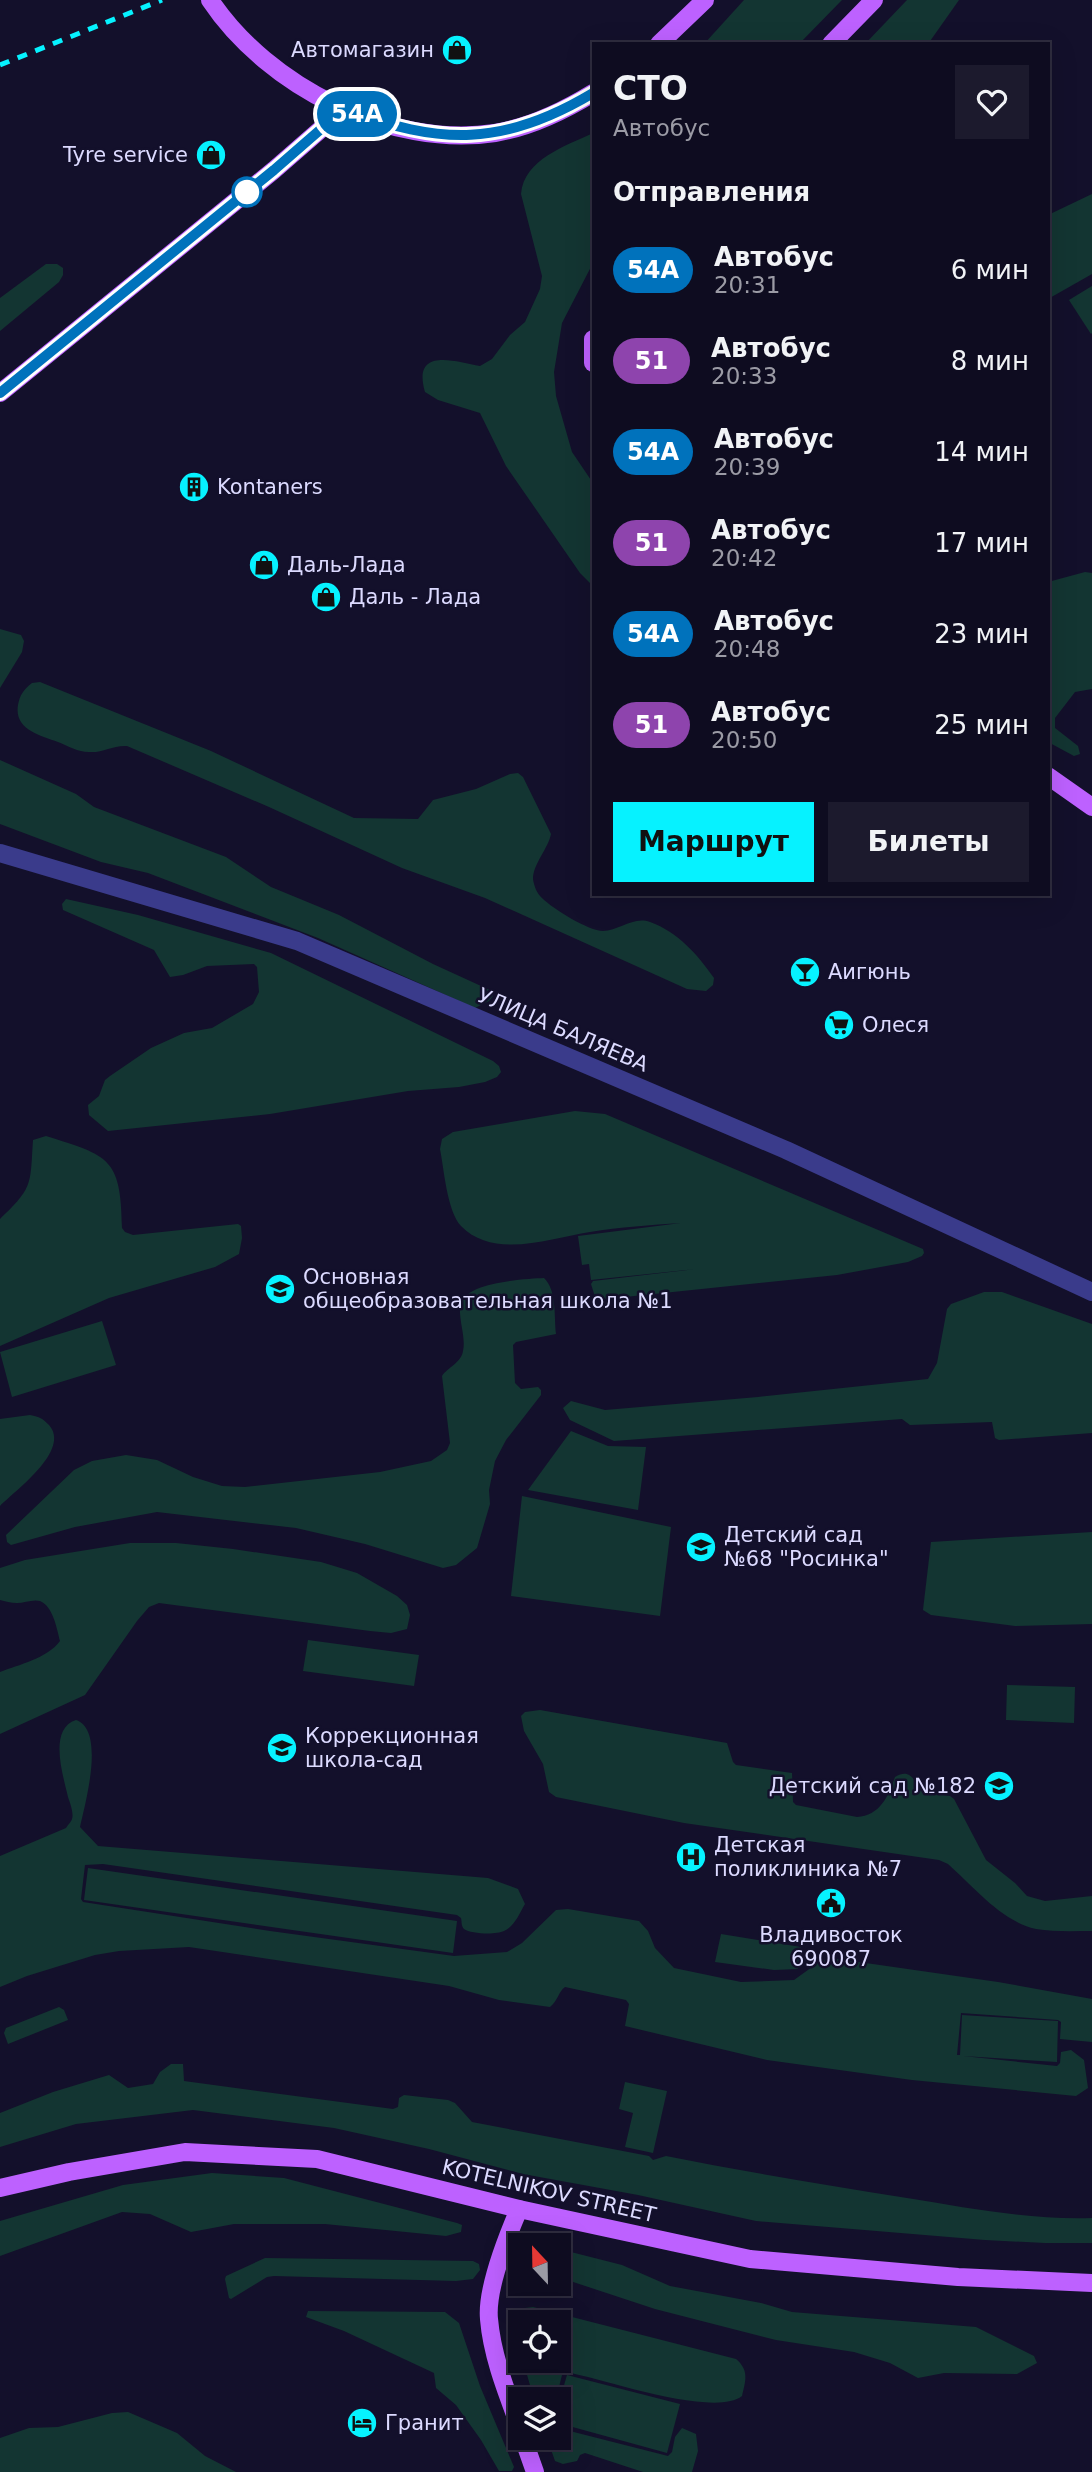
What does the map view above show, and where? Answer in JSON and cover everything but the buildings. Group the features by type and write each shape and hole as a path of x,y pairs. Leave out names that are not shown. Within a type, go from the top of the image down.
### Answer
{"main road":[{"path":"210,0 228,25 263,59 321,98 385,124 436,135 495,133 539,122 592,94"},
{"path":"661,42 705,0"},
{"path":"833,42 874,0"},
{"path":"0,393 266,177 344,109"},
{"path":"1050,777 1092,807"},
{"name":"KOTELNIKOV STREET","path":"0,2188 69,2172 185,2152 317,2159 519,2209 750,2259 958,2277 1092,2283"},
{"path":"508,2392 494,2349 488,2310 501,2256 519,2209"},
{"path":"527,2450 535,2472"}],"street":[{"name":"УЛИЦА БАЛЯЕВА","path":"0,853 298,941 786,1150 1092,1292"}],"green space":[{"path":"744,0 842,0 801,42 706,42"},
{"path":"907,0 959,0 929,42 867,42"},
{"path":"592,133 592,265 562,323 554,372 556,396 572,452 592,482 592,585 580,573 506,466 480,413 438,400 425,392 423,378 424,368 438,360 480,366 492,359 510,335 525,322 540,289 542,276 521,194 530,172 548,155"},
{"path":"1092,194 1092,274 1050,298 1050,214"},
{"path":"46,264 57,264 63,268 59,282 0,331 0,298"},
{"path":"1092,286 1092,333 1091,334 1069,300"},
{"path":"1085,572 1092,573 1092,689 1075,692 1055,718 1055,728 1078,746 1080,754 1074,756 1050,743 1050,581"},
{"path":"0,629 21,635 24,641 22,652 0,688"},
{"path":"40,682 211,751 354,818 418,819 433,800 476,789 518,773 523,777 551,834 534,873 534,884 540,896 571,919 597,930 609,930 638,921 660,926 694,953 714,978 713,985 706,991 687,989 485,898 402,868 127,746 85,752 36,734 20,720 18,705 26,688 32,683"},
{"path":"0,760 76,794 94,807 226,857 271,887 339,915 492,991 493,996 475,1008 318,938 148,873 101,862 0,824"},
{"path":"66,899 138,915 271,953 493,1061 501,1072 497,1077 485,1082 459,1087 408,1091 270,1114 108,1131 89,1115 88,1105 99,1096 105,1080 151,1048 184,1033 212,1028 253,1004 259,992 257,967 254,964 207,966 170,977 154,950 63,910 62,904"},
{"path":"575,1111 605,1114 923,1249 924,1253 908,1262 837,1275 596,1300 591,1284 593,1281 696,1269 591,1280 589,1264 582,1265 578,1236 681,1223 601,1230 523,1244 490,1242 474,1236 456,1219 449,1200 440,1149 442,1139 453,1132"},
{"path":"46,1136 84,1149 107,1163 119,1186 122,1228 125,1232 133,1235 238,1224 241,1226 242,1238 239,1254 215,1267 109,1298 0,1346 0,1219 25,1192 30,1176 33,1140"},
{"path":"544,1278 553,1297 556,1334 516,1342 513,1345 515,1383 521,1389 538,1387 541,1395 506,1440 495,1461 489,1490 490,1504 477,1548 456,1565 443,1568 365,1544 296,1528 157,1512 75,1527 11,1545 7,1542 6,1535 74,1470 92,1461 126,1455 157,1460 193,1477 222,1486 245,1487 380,1472 431,1461 447,1450 450,1443 442,1376 460,1359 463,1351 460,1307 463,1299 482,1287"},
{"path":"984,1292 1002,1292 1092,1324 1092,1433 999,1440 995,1438 992,1422 910,1425 902,1419 614,1441 570,1420 563,1408 571,1401 605,1410 928,1379 937,1363 947,1309 951,1304"},
{"path":"102,1321 116,1365 12,1397 0,1352"},
{"path":"30,1415 41,1418 49,1425 54,1435 53,1446 39,1468 0,1506 0,1419"},
{"path":"571,1431 608,1446 646,1447 638,1510 528,1490"},
{"path":"522,1496 671,1527 660,1616 511,1596"},
{"path":"1092,1532 1092,1624 1015,1626 931,1615 923,1610 931,1542"},
{"path":"130,1543 176,1543 233,1549 321,1562 357,1573 397,1596 407,1605 410,1615 407,1629 391,1633 370,1631 159,1603 149,1607 137,1621 85,1695 0,1734 0,1672 48,1652 60,1641 54,1618 40,1601 17,1603 0,1600 0,1568 25,1560"},
{"path":"308,1640 419,1655 414,1686 303,1671"},
{"path":"1007,1685 1075,1687 1074,1723 1006,1720"},
{"path":"540,1710 727,1743 736,1765 792,1773 793,1802 796,1805 857,1817 878,1809 895,1777 900,1774 909,1775 924,1792 954,1799 986,1860 1027,1896 1045,1901 1092,1896 1092,1931 1050,1931 1023,1925 1000,1911 948,1864 939,1860 684,1823 556,1797 549,1792 543,1764 524,1731 521,1716 525,1712"},
{"path":"76,1720 85,1727 92,1752 89,1786 80,1827 98,1846 488,1878 518,1889 525,1904 508,1929 495,1933 478,1933 464,1929 461,1918 457,1915 103,1864 85,1865 81,1899 83,1902 454,1956 507,1952 522,1943 556,1910 568,1909 639,1921 648,1931 655,1948 674,1968 741,1982 794,1980 819,1962 831,1958 998,1982 1092,1999 1092,2042 1060,2039 1061,2022 1058,2020 961,2013 957,2055 960,2055 962,2015 1058,2021 1057,2062 963,2056 1057,2066 1061,2052 1071,2050 1084,2060 1088,2088 1076,2096 912,2080 767,2060 625,2026 629,2004 626,2000 565,1987 550,2007 499,2000 449,1986 189,1947 95,1955 0,1987 0,1856 66,1828 71,1820 72,1811 61,1765 60,1743 67,1725"},
{"path":"88,1868 457,1921 453,1953 84,1900"},
{"path":"721,1934 801,1947 798,1969 774,1970 715,1962"},
{"path":"59,2007 64,2010 68,2020 8,2044 4,2033 6,2028"},
{"path":"171,2064 183,2064 184,2081 393,2109 398,2107 399,2098 404,2095 448,2100 455,2103 472,2122 649,2156 653,2160 666,2156 953,2206 1045,2217 1092,2218 1092,2243 985,2240 756,2221 638,2195 523,2174 334,2128 193,2110 76,2124 0,2147 0,2113 53,2092 109,2075 128,2088 153,2084 160,2072"},
{"path":"625,2082 667,2091 653,2153 625,2147 633,2113 619,2109"},
{"path":"212,2173 284,2178 457,2223 462,2225 461,2232 446,2236 325,2224 234,2224 191,2232 150,2214 122,2212 0,2256 0,2221 123,2185"},
{"path":"571,2252 622,2265 670,2286 761,2303 792,2312 976,2327 1034,2356 1037,2363 1017,2374 944,2373 918,2378 890,2363 854,2352 776,2340 655,2309 571,2281"},
{"path":"265,2258 473,2261 479,2264 480,2270 473,2279 456,2281 274,2276 267,2277 229,2298 226,2276"},
{"path":"533,2307 545,2310 523,2310"},
{"path":"308,2311 445,2312 459,2323 480,2386 514,2467 512,2471 499,2471 456,2405 436,2388 434,2373 344,2331 306,2317"},
{"path":"571,2317 736,2359 743,2367 745,2385 742,2396 728,2402 708,2403 658,2395 570,2373"},
{"path":"526,2373 565,2373 559,2387 531,2387"},
{"path":"567,2375 680,2404 667,2453 571,2427 571,2387 564,2387"},
{"path":"128,2412 177,2433 205,2456 236,2472 0,2472 0,2438 29,2428 58,2427 112,2413"},
{"path":"682,2428 696,2434 698,2451 692,2472 643,2472 585,2453 580,2455 577,2461 563,2464 555,2461 551,2450 571,2450 571,2431 668,2456 672,2452 675,2437"}],"railway":[{"path":"0,65 162,0"}],"bus line":[{"name":"54А","path":"0,393 274,170 344,109 385,124 436,135 495,133 539,122 592,94"}],"place":[{"name":"Автомагазин","path":"457,50"},
{"name":"Tyre service","path":"211,155"},
{"name":"Kontaners","path":"194,487"},
{"name":"Даль-Лада","path":"264,565"},
{"name":"Даль - Лада","path":"326,597"},
{"name":"Аигюнь","path":"805,972"},
{"name":"Олеся","path":"839,1025"},
{"name":"Основная общеобразовательная школа №1","path":"280,1289"},
{"name":"Детский сад №68 \"Росинка\"","path":"701,1547"},
{"name":"Коррекционная школа-сад","path":"282,1748"},
{"name":"Детский сад №182","path":"999,1786"},
{"name":"Детская поликлиника №7","path":"691,1857"},
{"name":"Владивосток 690087","path":"831,1903"},
{"name":"Гранит","path":"362,2423"}]}
